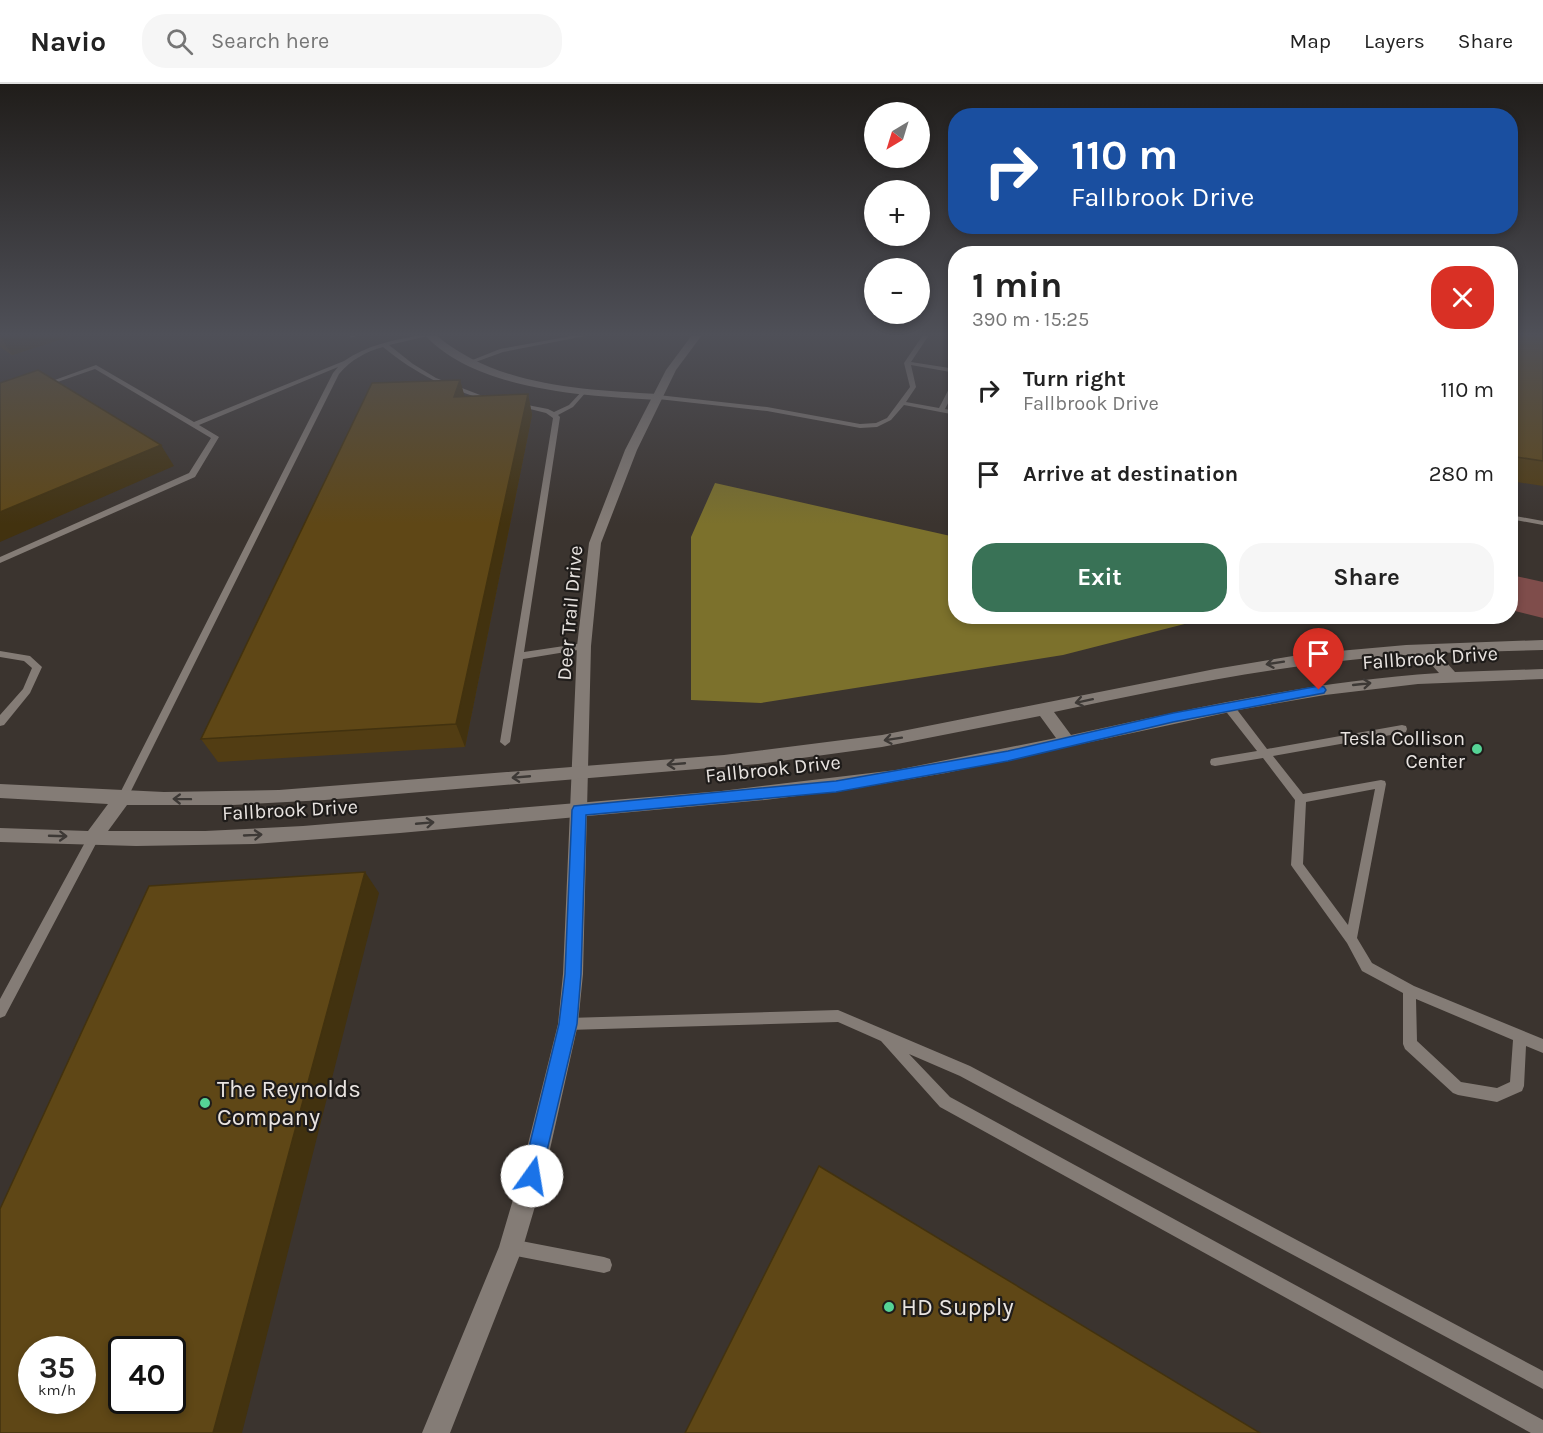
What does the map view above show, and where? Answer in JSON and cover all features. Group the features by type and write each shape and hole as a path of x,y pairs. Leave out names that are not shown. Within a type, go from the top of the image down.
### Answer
{"main road":[{"name":"Deer Trail Drive","path":"436,1433 511,1247 532,1176 568,1024 573,974 584,646 595,543 631,450 658,398"},
{"name":"Fallbrook Drive","path":"0,791 184,800 320,795 825,750 988,722 1147,687 1337,654 1543,645"},
{"path":"1426,649 1452,678"},
{"name":"Fallbrook Drive","path":"0,835 156,840 305,833 836,786 1008,756 1228,706 1363,684 1543,675"},
{"path":"1044,710 1067,742"},
{"path":"93,837 123,797"}],"lane":[{"path":"0,560 192,475 215,437 148,398"},
{"path":"194,425 259,398"},
{"path":"123,797 323,398"},
{"path":"488,398 501,402"},
{"path":"513,404 555,414 570,406 578,398"},
{"path":"667,398 744,406 860,426 877,425 889,419 905,398"},
{"path":"941,410 947,398"},
{"path":"902,403 948,411"},
{"path":"505,742 557,417 555,414"},
{"path":"1518,518 1543,523"},
{"path":"519,656 584,646"},
{"path":"0,654 27,658 37,667 27,691 0,722"},
{"path":"1228,706 1301,799 1297,865 1351,939 1368,967 1409,990 1543,1046"},
{"path":"1215,762 1402,729"},
{"path":"1301,799 1381,784 1351,939"},
{"path":"0,1012 93,837"},
{"path":"1409,990 1410,1044 1458,1088 1497,1095 1517,1086 1520,1036"},
{"path":"568,1024 838,1016 965,1071 1543,1380"},
{"path":"884,1037 945,1102 1543,1430"},
{"path":"511,1247 604,1265"}],"shaded area":[{"path":"715,483 948,535 948,624 1185,624 1063,655 761,703 691,700 691,537"},
{"path":"1518,577 1543,582 1543,618 1518,612"}],"building":[{"path":"0,398 84,398 161,445 0,512"},
{"path":"365,398 527,398 456,724 201,739"},
{"path":"1518,398 1543,398 1543,461 1518,457"},
{"name":"The Reynolds Company","path":"365,872 213,1433 0,1433 0,1209 149,886"},
{"name":"HD Supply","path":"819,1166 1260,1433 685,1433"}],"place":[{"name":"Tesla Collison Center","path":"1477,749"},
{"name":"The Reynolds Company","path":"205,1103"},
{"name":"HD Supply","path":"889,1307"}],"route":[{"path":"532,1176 568,1024 573,974 579,810 720,799 836,786 1008,756 1173,718 1319,690"}]}
